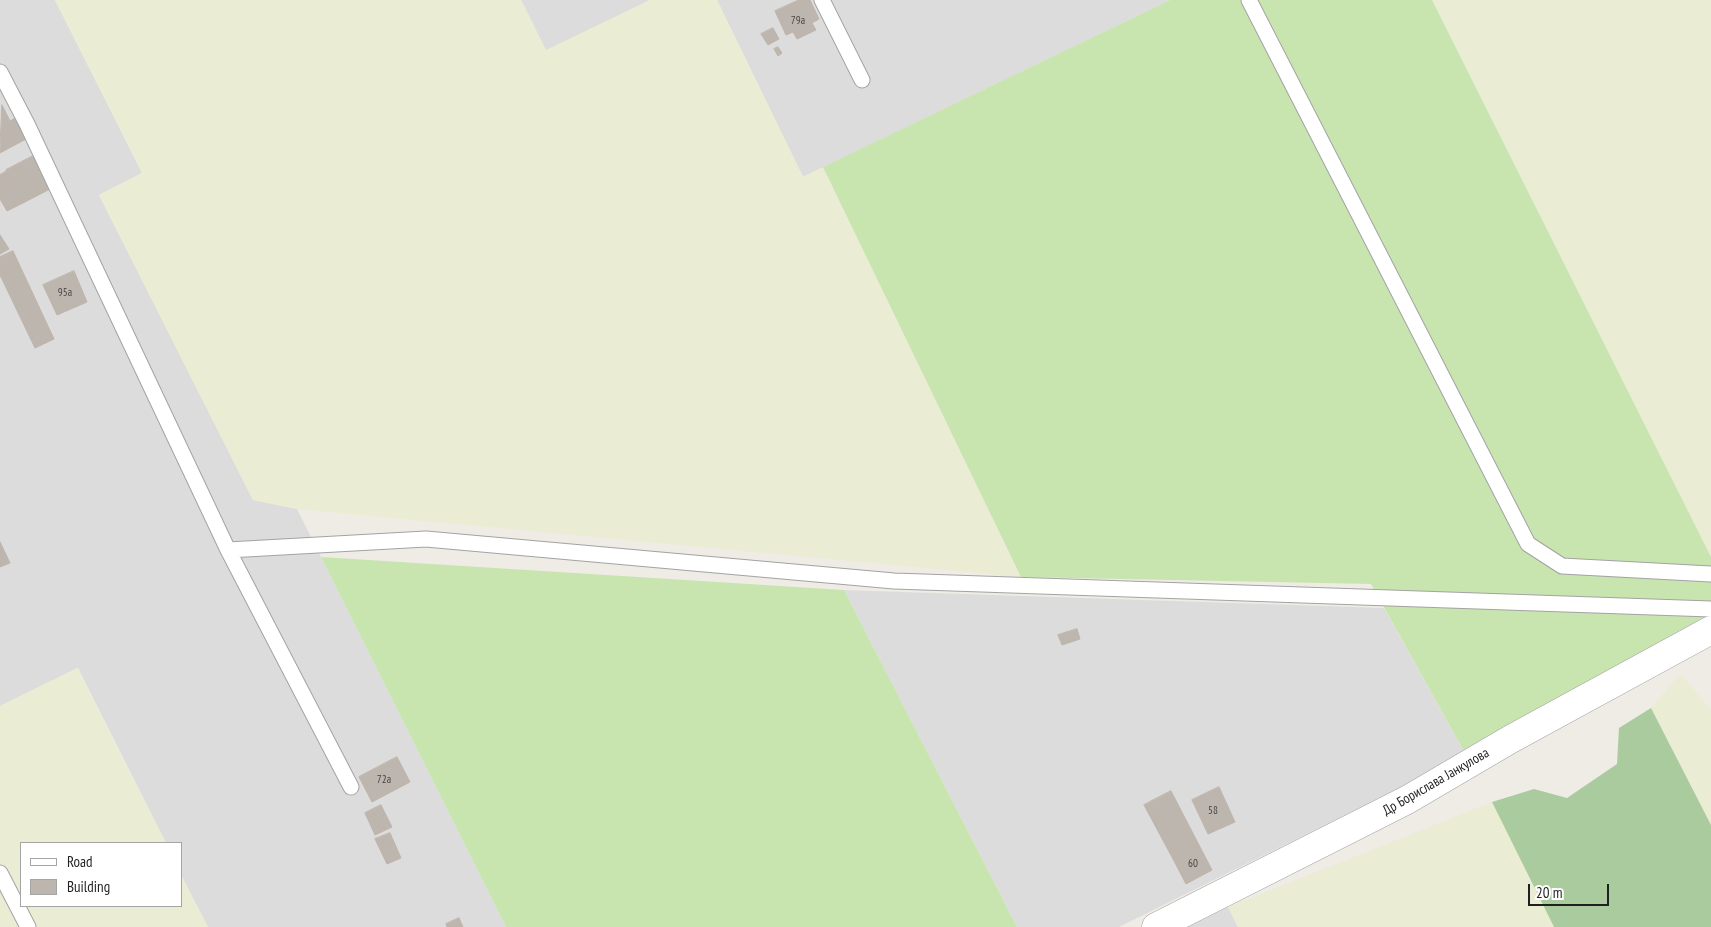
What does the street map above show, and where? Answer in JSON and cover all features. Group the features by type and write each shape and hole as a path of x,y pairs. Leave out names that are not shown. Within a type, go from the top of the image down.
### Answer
{"street":[{"name":"Др Борислава Јанкулова","path":"1156,927 1407,800 1511,739 1706,641"}],"lane":[{"path":"822,0 862,80"},
{"path":"1249,0 1528,544 1562,566 1711,574"},
{"path":"0,72 27,124 228,550 351,786"},
{"path":"228,550 426,539 894,581 1711,609"},
{"path":"0,873 28,927"}],"shaded area":[{"path":"0,0 55,0 142,173 99,195 253,500 297,509 506,927 208,927 182,877 182,842 165,842 78,668 0,706"},
{"path":"521,0 650,0 546,51"},
{"path":"717,0 1170,0 803,177"},
{"path":"844,590 1384,608 1466,755 1119,927 1017,927"},
{"path":"1228,907 1238,927 1187,927"}],"green space":[{"path":"55,0 521,0 546,50 650,0 717,0 803,177 823,167 1021,577 297,509 253,500 99,195 142,173"},
{"path":"1170,0 1432,0 1711,557 1711,613 1466,755 1371,584 1021,577 823,167"},
{"path":"1432,0 1711,0 1711,557"},
{"path":"321,557 844,590 1017,927 506,927"},
{"path":"77,668 165,842 20,842 20,907 182,907 182,877 208,927 0,927 0,706"},
{"path":"1680,674 1711,709 1711,825 1651,708"},
{"path":"1651,708 1711,825 1711,927 1554,927 1492,802 1534,789 1567,798 1617,764 1619,728"},
{"path":"1492,802 1554,927 1238,927 1228,907"}],"building":[{"path":"799,0 810,0 819,19 812,23 816,30 797,39 793,32 786,35 775,11"},
{"path":"773,28 779,39 768,45 761,34"},
{"path":"778,47 782,53 778,56 774,49"},
{"path":"2,105 10,121 17,117 28,138 0,153"},
{"path":"35,155 52,188 23,203 6,170"},
{"path":"7,171 23,203 7,211 0,199 0,175"},
{"path":"0,235 9,249 0,254"},
{"path":"13,251 54,339 35,348 0,275 0,257"},
{"path":"74,271 87,302 57,315 43,285"},
{"path":"0,542 10,563 0,567"},
{"path":"1077,629 1080,639 1062,645 1058,635"},
{"path":"397,757 410,782 372,802 359,777"},
{"path":"1219,787 1235,822 1208,834 1192,800"},
{"path":"1171,791 1199,845 1173,859 1144,805"},
{"path":"381,805 392,827 375,835 365,813"},
{"path":"390,833 401,858 387,864 375,839"},
{"path":"1199,845 1212,870 1186,884 1173,859"},
{"path":"459,918 463,927 447,927 446,924"}]}
